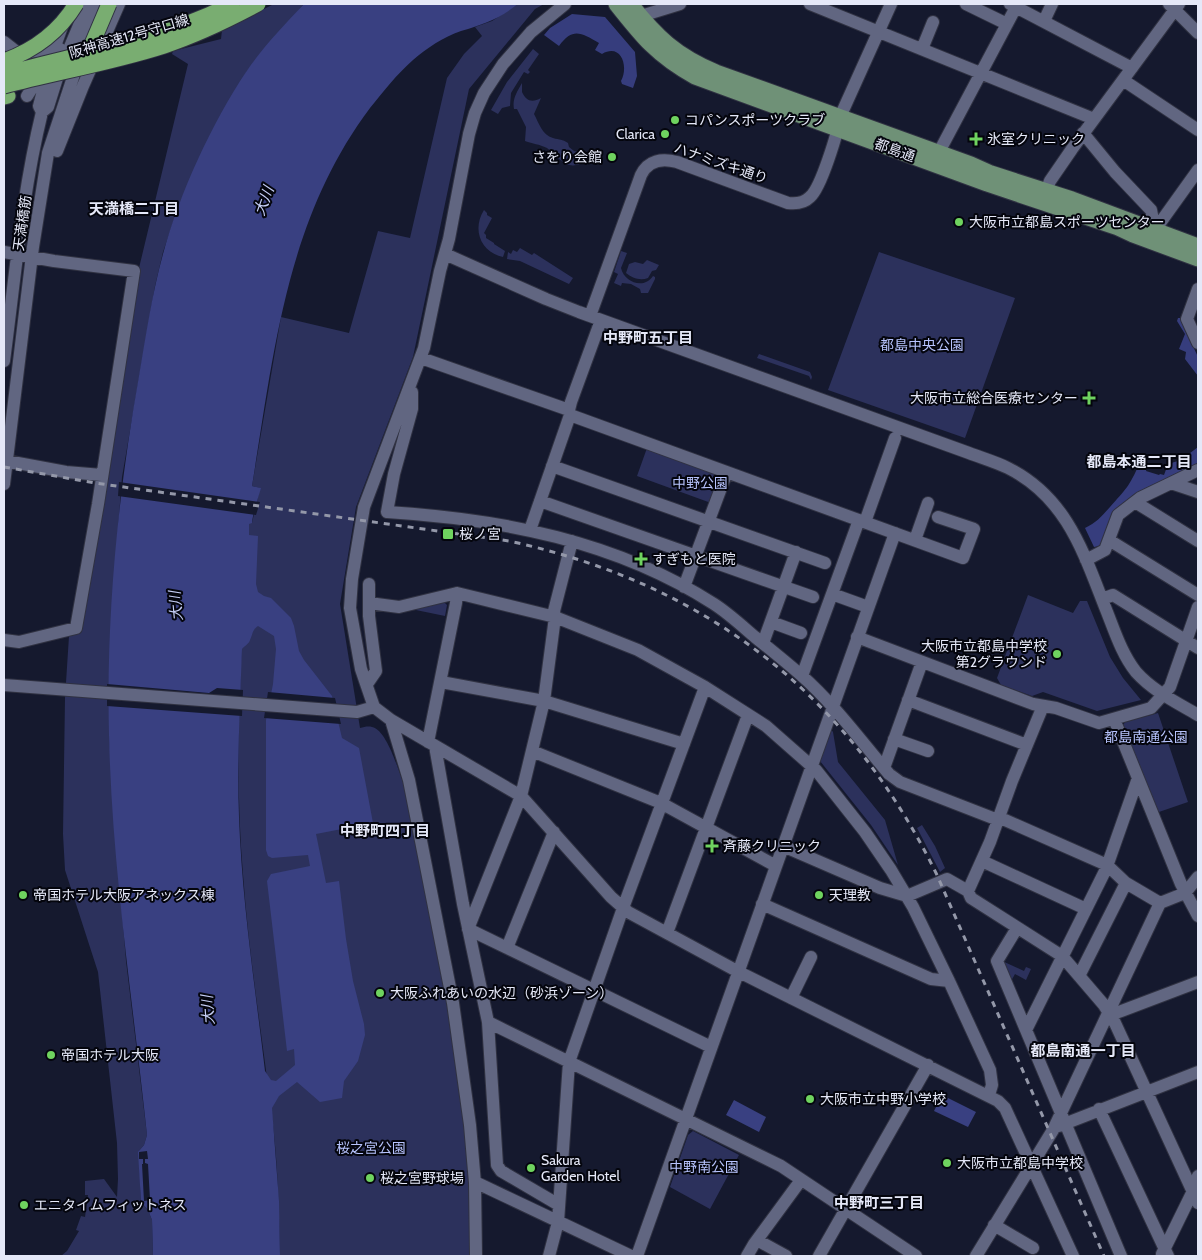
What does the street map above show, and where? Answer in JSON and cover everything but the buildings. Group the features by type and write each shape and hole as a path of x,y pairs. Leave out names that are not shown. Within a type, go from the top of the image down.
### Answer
{"highway":[{"path":"4,97 48,84 67,76 85,56 109,4"},
{"name":"阪神高速12号守口線","path":"4,74 112,48 160,34 202,19 232,4"},
{"name":"阪神高速12号守口線","path":"4,86 115,60 164,46 206,30 258,4"},
{"path":"4,60 46,40 64,21 71,5"}],"main road":[{"name":"都島通","path":"616,4 646,42 683,70 711,83 939,152 1134,235 1198,259"},
{"name":"都島通","path":"631,4 664,41 699,65 995,187 1047,198 1155,230 1198,246"}],"street":[{"name":"天満橋筋","path":"4,484 32,257 46,169 88,4"},
{"name":"天満橋筋","path":"4,361 27,180 41,109 48,107 58,74 75,53 99,4"},
{"path":"46,169 56,155 118,4"},
{"path":"565,4 540,23 516,48 492,80 479,103 469,134 449,239 421,358 364,508 352,579 350,608 361,669 374,707 391,720 521,796 623,908 737,971 998,1101 1005,1108 1073,1256"},
{"path":"641,16 680,4"},
{"path":"810,4 1094,119"},
{"path":"840,123 891,4"},
{"path":"966,4 1010,11 1044,22 1132,68"},
{"path":"1044,22 1052,4"},
{"path":"4,60 15,49 36,42 52,30 71,5"},
{"path":"41,109 54,50 71,5"},
{"path":"1047,198 1050,181 1132,68 1174,6 1198,33"},
{"path":"939,152 981,73 1010,11"},
{"path":"922,49 933,22"},
{"path":"15,49 54,50 75,53"},
{"path":"4,102 27,96 33,88 37,76 37,68 34,62 15,49"},
{"path":"1123,80 1198,130"},
{"path":"27,96 41,109"},
{"name":"ハナミズキ通り","path":"595,318 641,175 648,164 659,160 677,162 788,203 797,203 810,197 816,189 840,123"},
{"path":"1083,133 1115,172 1151,210 1155,230"},
{"path":"1155,230 1198,170"},
{"path":"4,252 134,271 76,628 19,642 4,640"},
{"path":"445,254 546,299 595,318 1010,469 1040,490 1058,508 1071,528 1126,657 1143,678 1164,695 1198,715"},
{"path":"1198,289 1187,319 1195,332 1198,342"},
{"path":"530,530 570,413 595,318"},
{"path":"421,358 963,558 974,529 938,516"},
{"path":"412,383 412,409 394,474 387,512 434,515 530,530 572,541 629,560 684,587 724,611 802,676 832,706 889,774 900,782 998,820 1005,820 1107,865 1126,884 1160,903"},
{"path":"802,676 832,594 895,438"},
{"path":"7,461 66,472 102,475"},
{"path":"552,466 825,563"},
{"path":"1086,560 1103,552 1118,515 1140,498 1198,470"},
{"path":"684,587 727,472"},
{"path":"1172,483 1198,492"},
{"path":"540,501 813,597"},
{"path":"1135,502 1198,542"},
{"path":"915,540 928,503"},
{"path":"637,1256 737,971 895,533"},
{"path":"1109,540 1198,595"},
{"path":"468,929 521,796 544,701 556,604 572,541"},
{"path":"763,643 796,552"},
{"path":"367,684 376,672 369,616 369,584"},
{"path":"369,603 399,607 457,593 555,617 638,650 705,687 766,726 812,765 866,832 906,896 949,980 990,1070 992,1085 989,1095"},
{"path":"457,593 440,682 432,744 488,1022 497,1165 501,1171 559,1205"},
{"path":"832,594 868,607"},
{"path":"1102,599 1113,594 1198,648"},
{"path":"857,637 1033,704 1056,708 1099,724 1151,708 1164,695 1170,687 1198,607"},
{"path":"771,622 801,632"},
{"path":"884,768 922,662"},
{"path":"440,682 544,701 684,744"},
{"path":"4,685 357,712 374,707"},
{"path":"549,1256 558,1222 568,1062 705,687"},
{"path":"908,700 1027,744"},
{"path":"968,890 982,861 1043,706"},
{"path":"667,933 748,715"},
{"path":"1114,719 1185,893 1198,916"},
{"path":"391,720 409,780 445,959 460,1052 475,1182 476,1256"},
{"path":"894,739 928,750"},
{"path":"532,751 661,804 776,866"},
{"path":"1026,1030 1107,865 1138,778"},
{"path":"507,948 554,832"},
{"path":"783,846 880,888 906,896 947,880 968,890 971,898 1062,956 1108,1013 1198,1203"},
{"path":"982,861 1086,909"},
{"path":"976,1256 1031,1164 1063,1118 1108,1013 1160,903 1185,893 1198,877"},
{"path":"1078,976 1126,884"},
{"path":"762,904 931,979 949,980"},
{"path":"1017,928 997,961 1121,1256"},
{"path":"468,929 711,1047"},
{"path":"791,998 811,957"},
{"path":"1108,1013 1116,1013 1198,982"},
{"path":"488,1022 781,1166 916,1256"},
{"path":"819,1256 928,1065"},
{"path":"1063,1118 1099,1109 1198,1072"},
{"path":"1099,1109 1164,1254"},
{"path":"1164,1254 1198,1176"},
{"path":"747,1256 802,1180"},
{"path":"475,1182 631,1256"},
{"path":"994,1225 1033,1248"},
{"path":"757,1240 786,1256"}],"green space":[{"path":"274,4 304,4 247,71 206,144 179,205 163,252 155,286 122,477 111,621 109,732 126,961 147,1135 144,1145 139,1151 141,1202 148,1210 152,1220 153,1256 61,1256 67,1251 79,1231 76,1230 81,1216 85,1217 88,1195 85,1195 85,1181 104,1179 117,1197 118,1179 117,1143 98,972 65,870 63,834 65,698 69,636 81,633 100,524 139,268 188,64 172,54 173,51 221,39 222,30"},
{"name":"桜之宮公園","path":"518,4 544,4 535,9 469,89 413,357 356,507 340,604 360,728 372,727 382,735 391,751 404,784 449,1014 458,1075 470,1179 471,1256 280,1256 275,1141 252,968 243,874 240,830 239,742 241,655 249,523 252,523 260,488 252,486 281,317 349,333 378,231 410,238 447,78 464,54 482,36 475,27 492,21"},
{"path":"533,49 539,54 528,70 530,72 528,74 524,72 511,93 510,106 502,108 498,114 491,110 507,82"},
{"path":"522,83 522,92 527,99 532,101 541,98 534,114 543,131 553,138 568,143 569,147 574,151 578,152 580,149 584,151 580,164 566,164 547,148 525,141 526,127 517,109 514,109 515,96"},
{"path":"484,210 492,218 484,233 486,238 505,251 503,257 489,250 480,239 480,217"},
{"path":"520,248 532,255 534,253 573,278 569,284 520,261 507,259 508,252 511,254 513,250 517,252"},
{"path":"621,251 627,253 621,268 626,277 635,282 645,283 653,276 655,277 648,293 641,293 640,289 631,284 622,283 621,286 614,283 618,274 614,272"},
{"name":"都島中央公園","path":"879,252 1015,298 965,438 828,390"},
{"path":"647,260 659,265 648,278 636,278 626,273 629,264 635,262 643,264"},
{"path":"759,354 810,372 811,380 809,376 757,358"},
{"name":"中野公園","path":"647,448 721,475 711,503 637,476"},
{"name":"大阪市立都島中学校 第2グラウンド","path":"1028,595 1073,613 1080,601 1087,601 1110,657 1123,678 1141,700 1097,711 1043,692 1032,696 1001,685 997,678"},
{"path":"444,602 447,605 445,616 411,609"},
{"name":"都島南通公園","path":"1158,713 1188,802 1156,813 1122,727 1125,722"},
{"path":"830,728 833,732 838,762 885,820 898,865 871,825 820,761"},
{"path":"922,825 935,846 945,868 940,872 917,828"},
{"path":"1000,960 1024,971 1026,967 1031,969 1026,980 1015,974 1010,983"},
{"name":"中野南公園","path":"693,1131 739,1155 710,1209 670,1187 688,1135"}],"shaded area":[{"path":"572,14 605,17 635,52 637,76 633,88 622,84 624,63 622,58 614,51 602,54 595,50 599,43 578,34 569,36 559,46 544,35 550,28"},
{"path":"1180,318 1198,357 1198,376 1185,359 1186,352 1179,349 1185,334 1177,321"},
{"path":"1198,447 1198,463 1136,493 1113,511 1100,546 1094,547 1085,528 1099,519 1123,492 1133,478 1139,464 1147,467 1146,471 1164,475 1168,464 1181,460"}],"water":[{"name":"大川","path":"304,4 518,4 491,20 454,33 430,47 413,60 370,108 342,151 319,195 302,241 288,289 268,386 252,486 261,488 252,523 249,524 249,535 258,536 256,584 258,592 271,598 291,618 299,651 332,696 342,738 359,748 373,823 316,834 326,883 339,881 353,981 364,1024 365,1035 358,1061 344,1081 342,1098 320,1102 297,1082 279,1096 272,1108 279,1201 280,1256 153,1256 152,1220 148,1210 141,1202 138,1152 144,1145 147,1135 124,935 111,785 109,645 119,510 152,299 163,254 178,207 209,136 233,92 259,54","holes":["258,626 274,636 276,649 273,684 266,720 266,850 268,856 272,858 308,855 310,866 271,874 267,881 287,1051 294,1049 295,1065 276,1081 271,1080 265,1071 253,976 241,849 238,775 242,649 249,643"]},
{"path":"942,1095 976,1112 968,1127 934,1111"},
{"path":"734,1100 766,1117 759,1132 726,1115"}],"pier":[{"path":"119,482 260,502 256,515 118,496"},
{"path":"107,684 209,693 217,688 243,690 242,716 107,706"},
{"path":"268,692 335,698 341,724 264,718"},
{"path":"147,1151 148,1159 145,1159 145,1163 148,1164 150,1200 144,1201 143,1159 139,1159 139,1152"}],"railway":[{"path":"4,467 95,483 509,541 580,560 646,586 708,618 764,656 814,701 860,752 901,810 937,875 1104,1256"}],"place":[{"name":"コパンスポーツクラブ","path":"675,120"},
{"name":"Clarica","path":"665,134"},
{"name":"氷室クリニック","path":"976,139"},
{"name":"さをり会館","path":"612,157"},
{"name":"大阪市立都島スポーツセンター","path":"959,222"},
{"name":"大阪市立総合医療センター","path":"1089,398"},
{"name":"桜ノ宮","path":"448,534"},
{"name":"すぎもと医院","path":"641,559"},
{"name":"大阪市立都島中学校 第2グラウンド","path":"1057,654"},
{"name":"斉藤クリニック","path":"712,846"},
{"name":"帝国ホテル大阪アネックス棟","path":"23,895"},
{"name":"天理教","path":"819,895"},
{"name":"大阪ふれあいの水辺（砂浜ゾーン）","path":"380,993"},
{"name":"帝国ホテル大阪","path":"51,1055"},
{"name":"大阪市立中野小学校","path":"810,1099"},
{"name":"大阪市立都島中学校","path":"947,1163"},
{"name":"Sakura Garden Hotel","path":"531,1168"},
{"name":"桜之宮野球場","path":"370,1178"},
{"name":"エニタイムフィットネス","path":"24,1205"}],"district":[{"name":"天満橋二丁目","path":"134,209"},
{"name":"中野町五丁目","path":"648,338"},
{"name":"都島本通二丁目","path":"1139,462"},
{"name":"中野町四丁目","path":"385,831"},
{"name":"都島南通一丁目","path":"1083,1051"},
{"name":"中野町三丁目","path":"879,1203"}]}
